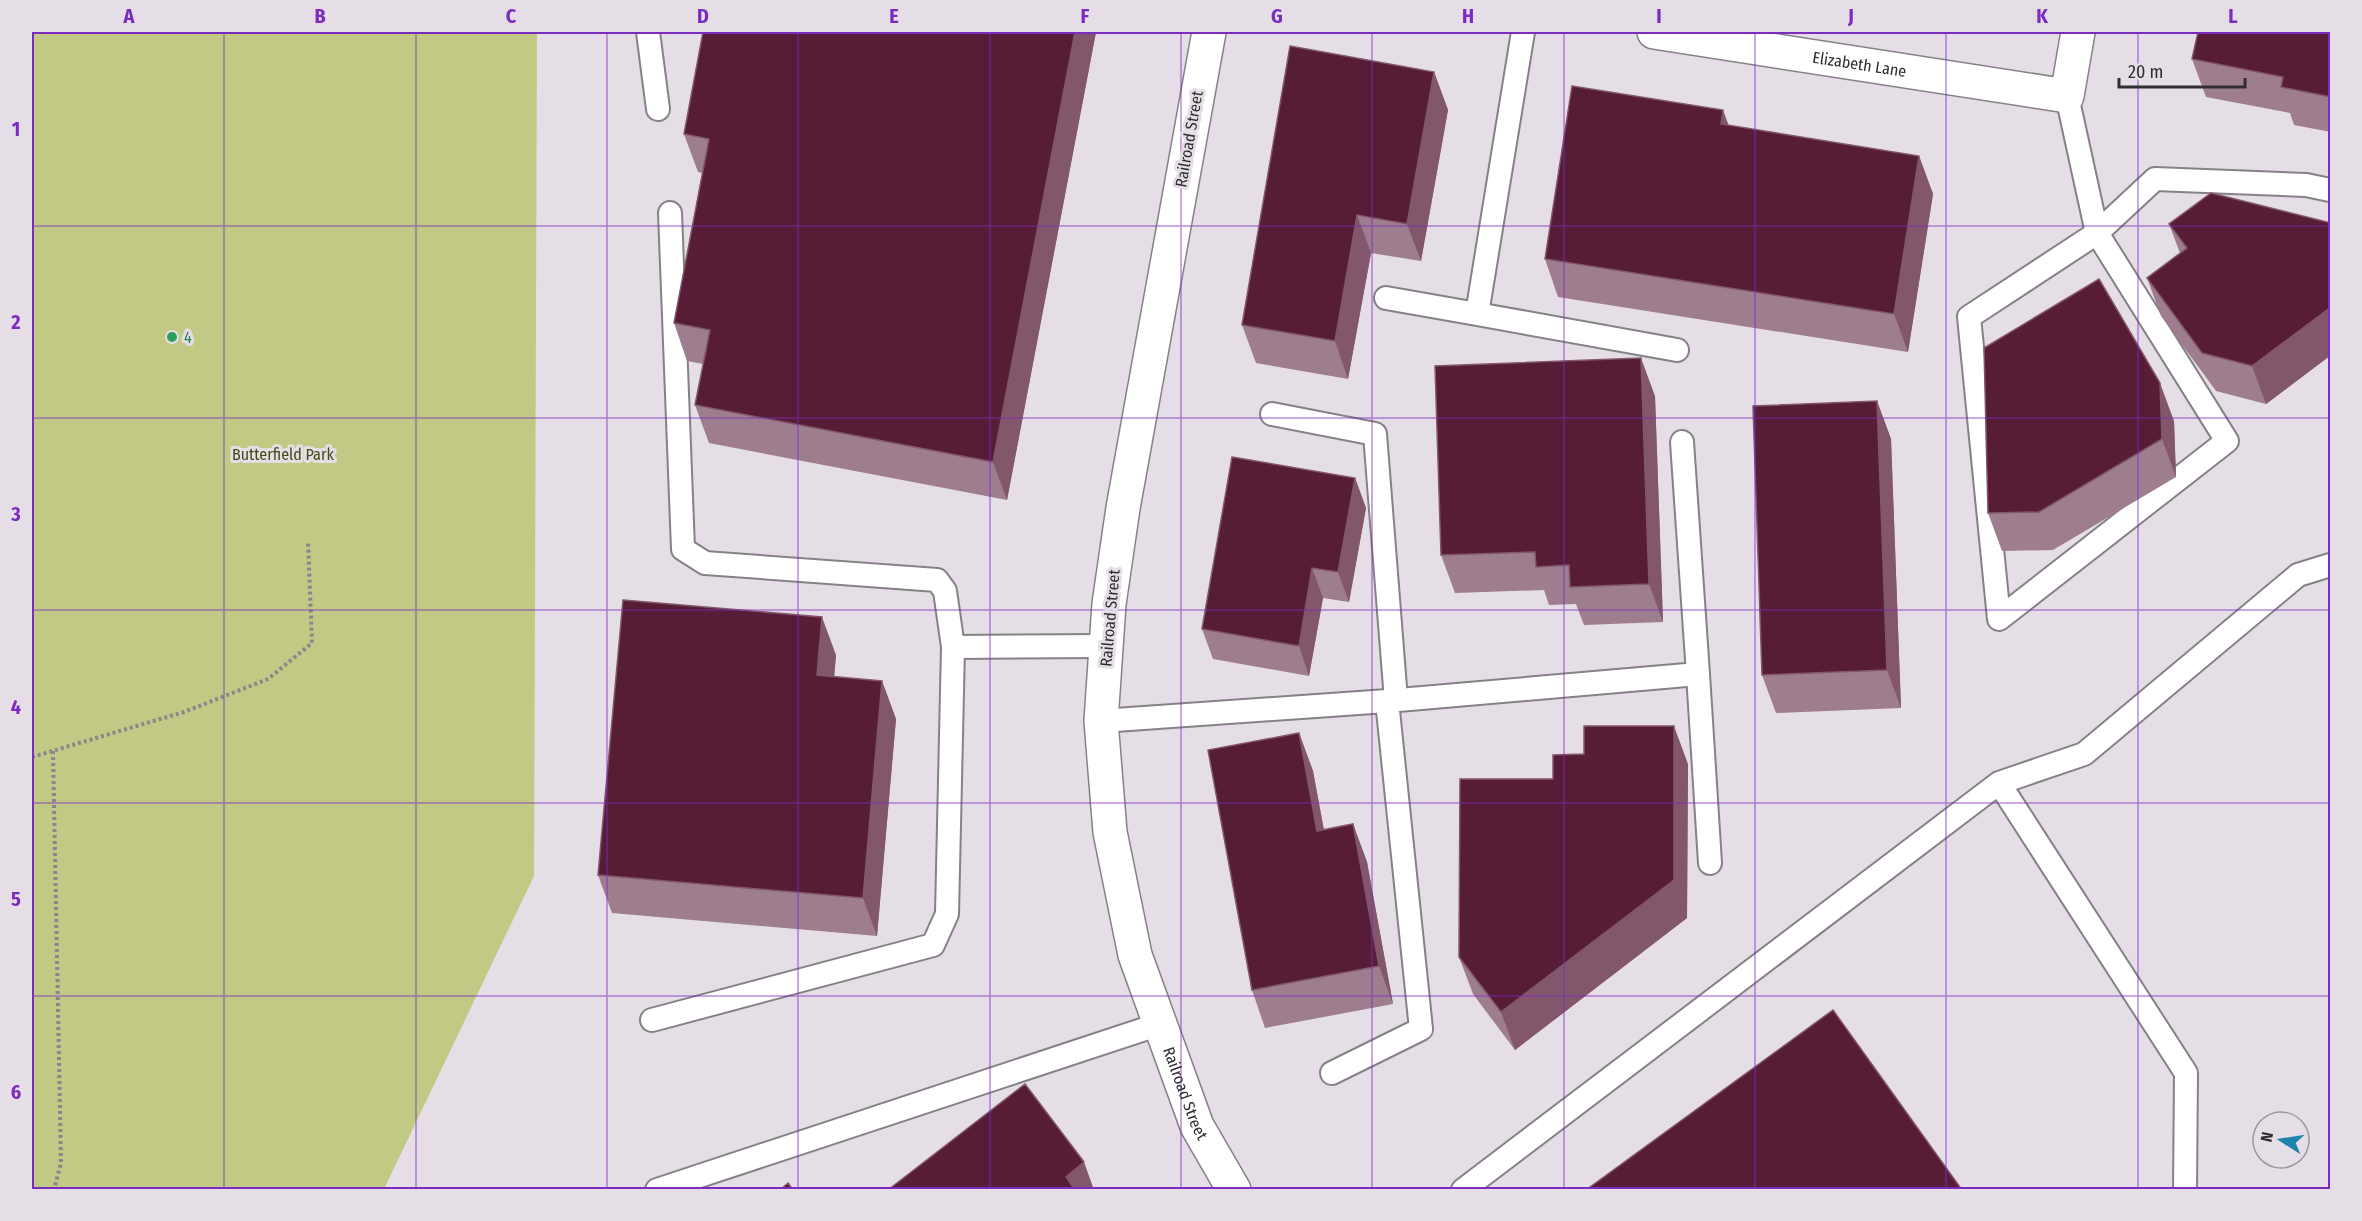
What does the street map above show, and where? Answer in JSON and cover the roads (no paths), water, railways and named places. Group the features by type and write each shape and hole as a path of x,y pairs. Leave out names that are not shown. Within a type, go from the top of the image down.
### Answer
{"main road":[{"name":"Railroad Street","path":"1209,32 1123,508 1109,604 1101,721 1110,832 1135,955 1197,1126 1234,1190"},
{"name":"Elizabeth Lane","path":"1654,32 2067,96"},
{"path":"2067,96 2078,32"}],"lane":[{"path":"648,32 658,109"},
{"path":"1477,314 1523,32"},
{"path":"2067,96 2097,233 2227,441 1999,619 1969,317 2097,233 2155,179 2306,185 2331,190"},
{"path":"651,1020 933,945 947,914 953,647 945,591 937,580 705,562 683,549 670,213"},
{"path":"1386,297 1677,351"},
{"path":"1272,414 1375,434 1391,701 1420,1029 1332,1073"},
{"path":"1682,442 1710,863"},
{"path":"1463,1190 1999,783 2084,754 2298,574 2331,565"},
{"path":"953,647 1106,646"},
{"path":"1101,721 1391,701 1698,674"},
{"path":"1999,783 2186,1073 2185,1190"},
{"path":"657,1190 1160,1024"}],"place":[{"name":"4","path":"172,337"}],"park label":[{"name":"Butterfield Park","path":"283,454"}]}
